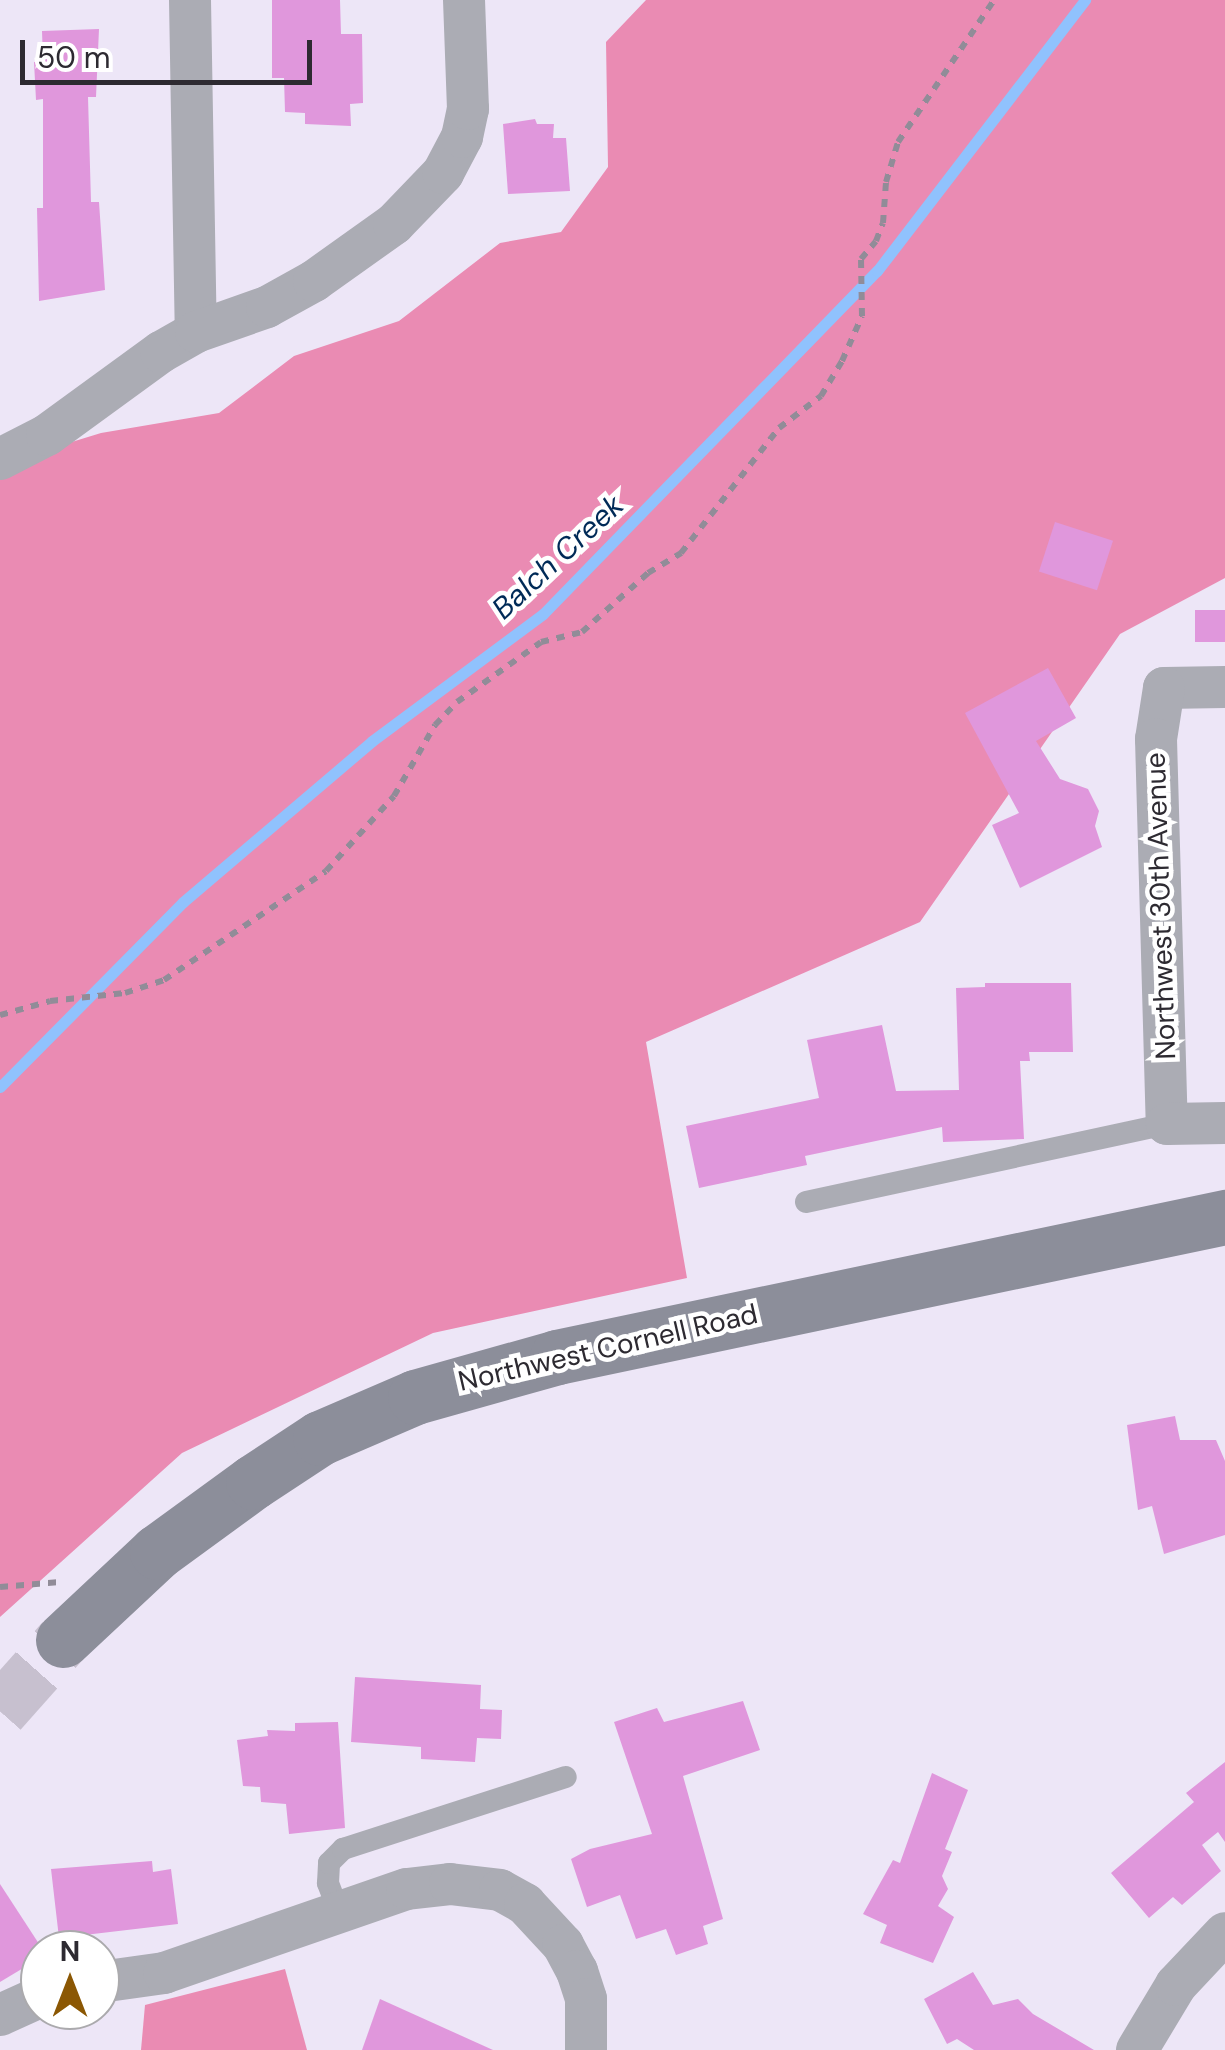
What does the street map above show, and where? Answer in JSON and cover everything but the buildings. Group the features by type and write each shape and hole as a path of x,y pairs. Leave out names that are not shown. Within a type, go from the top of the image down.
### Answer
{"main road":[{"name":"Northwest Cornell Road","path":"63,1640 157,1552 253,1482 320,1438 414,1397 511,1368 701,1325 1225,1217"}],"street":[{"path":"190,0 196,332"},
{"path":"0,459 47,435 125,376 196,332 267,307 314,281 394,224 444,172 462,137 468,109 464,0"},
{"name":"Northwest 30th Avenue","path":"1167,1124 1156,738 1164,688 1225,687"},
{"path":"1167,1124 1225,1123"},
{"path":"120,1979 164,1973 407,1889 450,1884 500,1890 525,1904 563,1945 578,1971 586,1999 586,2050"},
{"path":"1137,2050 1176,1985 1225,1933"}],"lane":[{"path":"806,1202 1167,1124"},
{"path":"339,1912 328,1883 329,1864 343,1848 566,1777"}],"path":[{"path":"0,1015 50,1001 125,993 164,980 326,871 394,796 435,725 457,702 541,642 582,632 648,573 681,553 778,428 821,396 862,316 861,259 876,241 883,222 886,182 898,142 994,0"}],"shaded area":[{"path":"646,0 1225,0 1225,578 1120,634 920,922 646,1042 687,1278 433,1333 182,1453 0,1617 0,464 101,433 219,413 294,356 399,321 500,243 561,232 608,167 606,42"},
{"path":"285,1969 307,2050 141,2050 145,2005"}],"waterway":[{"name":"Balch Creek","path":"0,1087 183,902 372,741 543,614 877,271 1085,0"}],"tunnel":[{"path":"0,1711 63,1640"}]}
